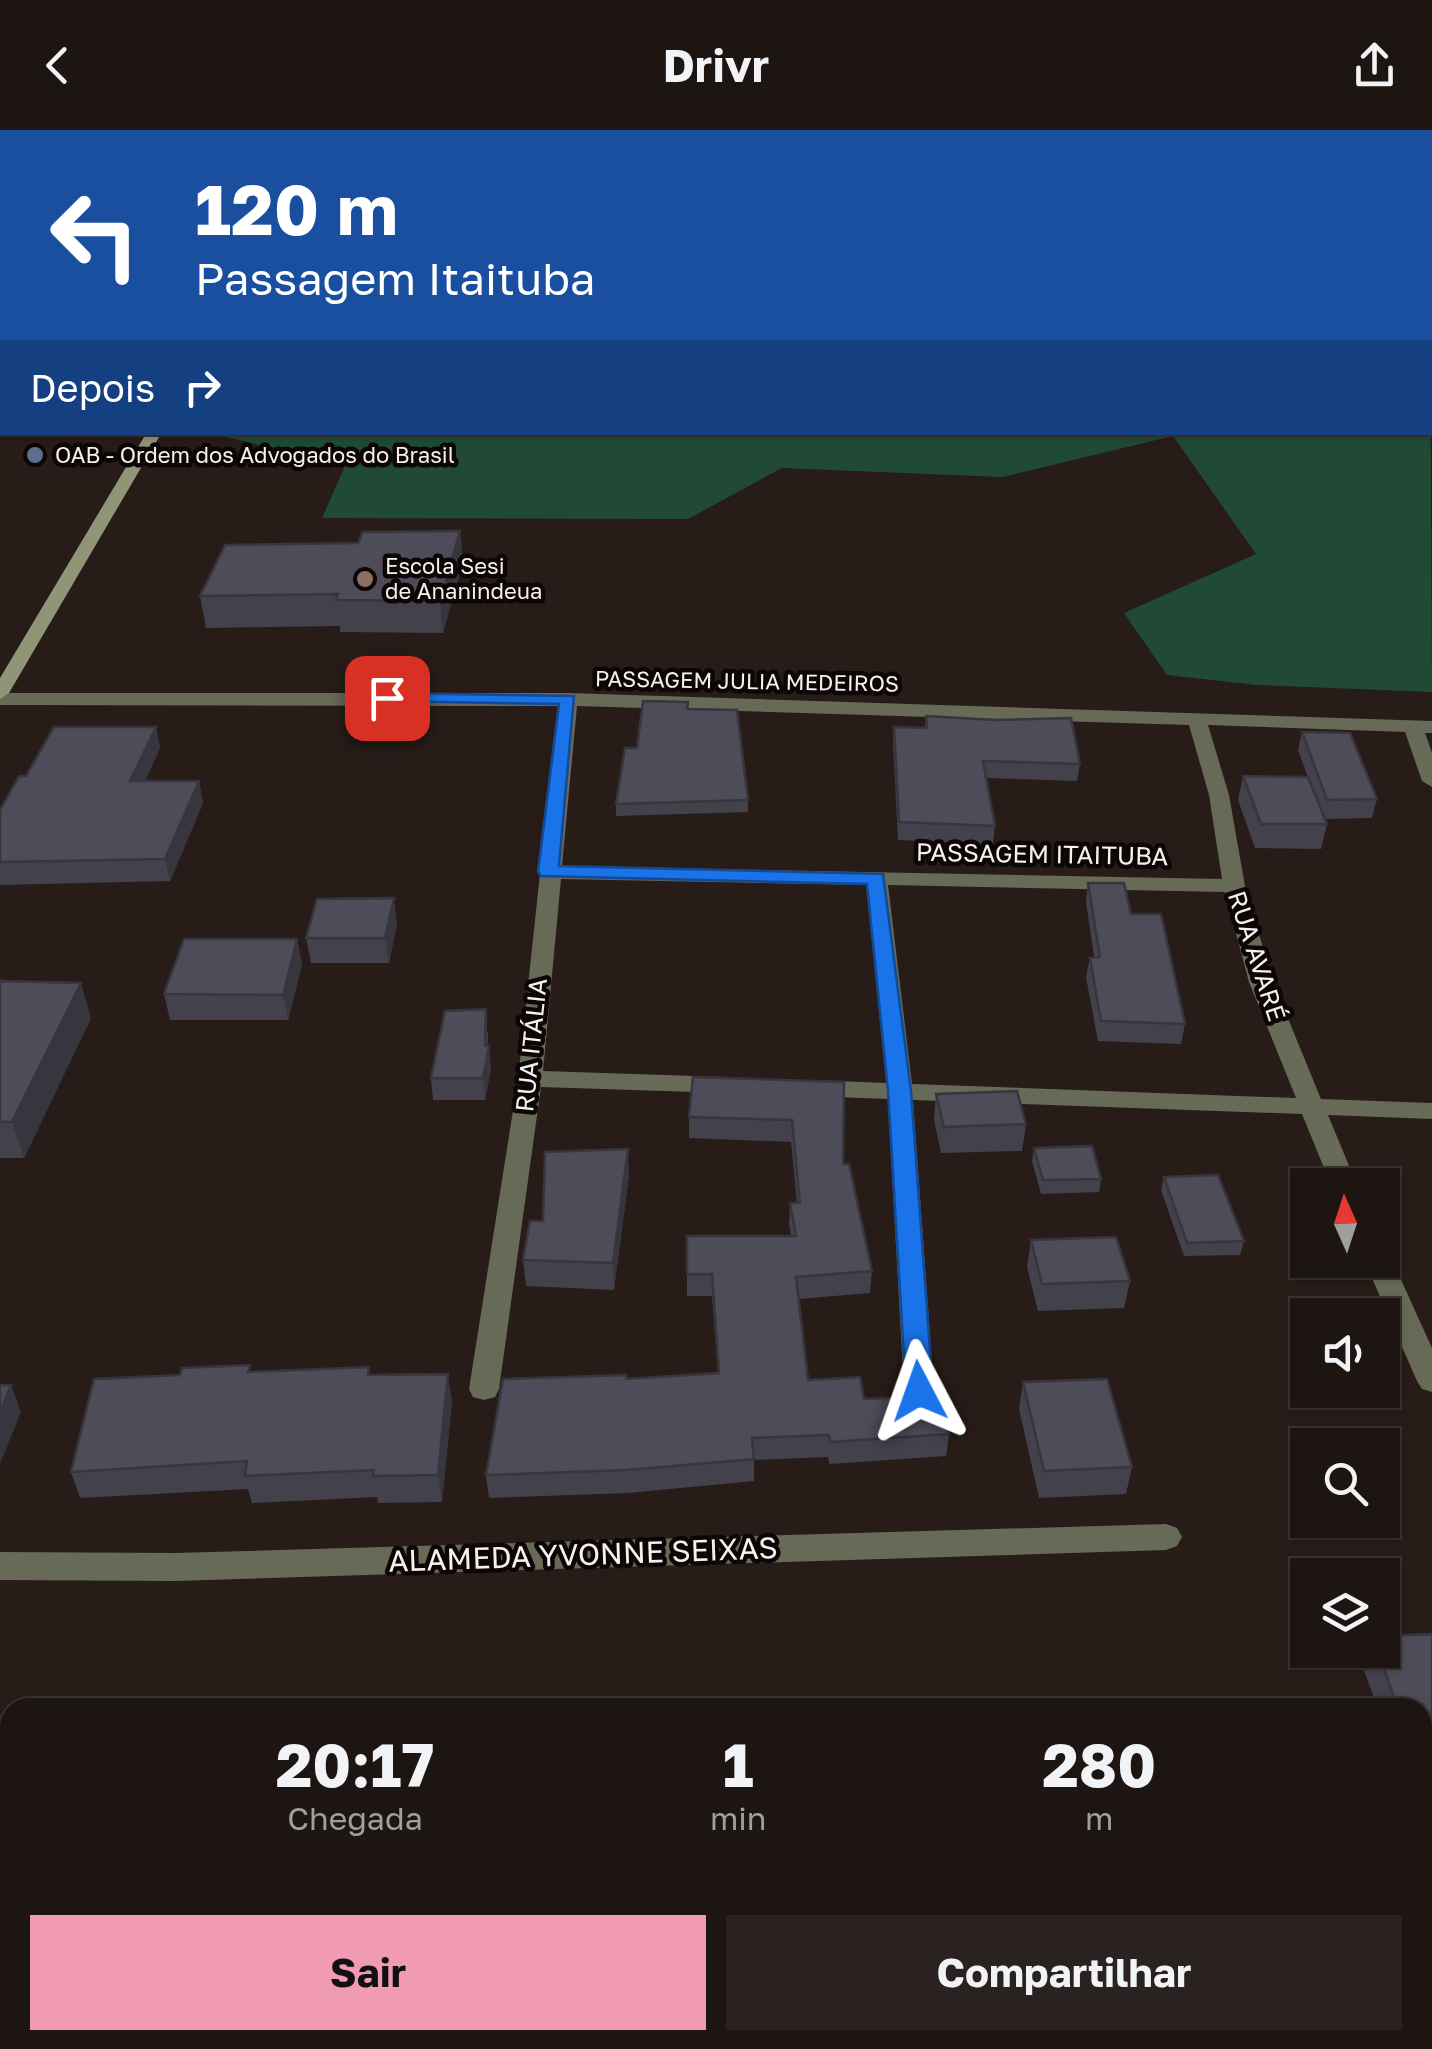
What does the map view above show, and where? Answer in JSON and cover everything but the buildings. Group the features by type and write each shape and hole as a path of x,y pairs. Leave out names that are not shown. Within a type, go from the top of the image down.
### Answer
{"main road":[{"path":"0,696 153,435"}],"street":[{"name":"PASSAGEM JULIA MEDEIROS","path":"0,696 568,699 1422,727"},
{"name":"RUA ITÁLIA","path":"484,1389 530,1078 568,699"},
{"name":"RUA AVARÉ","path":"1197,719 1218,796 1234,886 1261,982 1336,1168"},
{"path":"1422,727 1432,782"},
{"name":"PASSAGEM ITAITUBA","path":"548,872 1234,886"},
{"path":"876,878 900,1091 919,1391"},
{"path":"530,1078 746,1086"},
{"path":"784,1087 1432,1111"},
{"path":"1386,1278 1432,1381"},
{"name":"ALAMEDA YVONNE SEIXAS","path":"0,1566 195,1566 1166,1537"}],"green space":[{"path":"218,435 1431,435 1432,692 1257,685 1167,675 1124,613 1256,554 1173,436 1002,477 782,468 688,519 322,518 345,466"}],"place":[{"name":"OAB - Ordem dos Advogados do Brasil","path":"35,455"},
{"name":"Escola Sesi de Ananindeua","path":"365,579"}],"route":[{"path":"387,698 568,699 548,872 876,878 900,1091 919,1391"}]}
